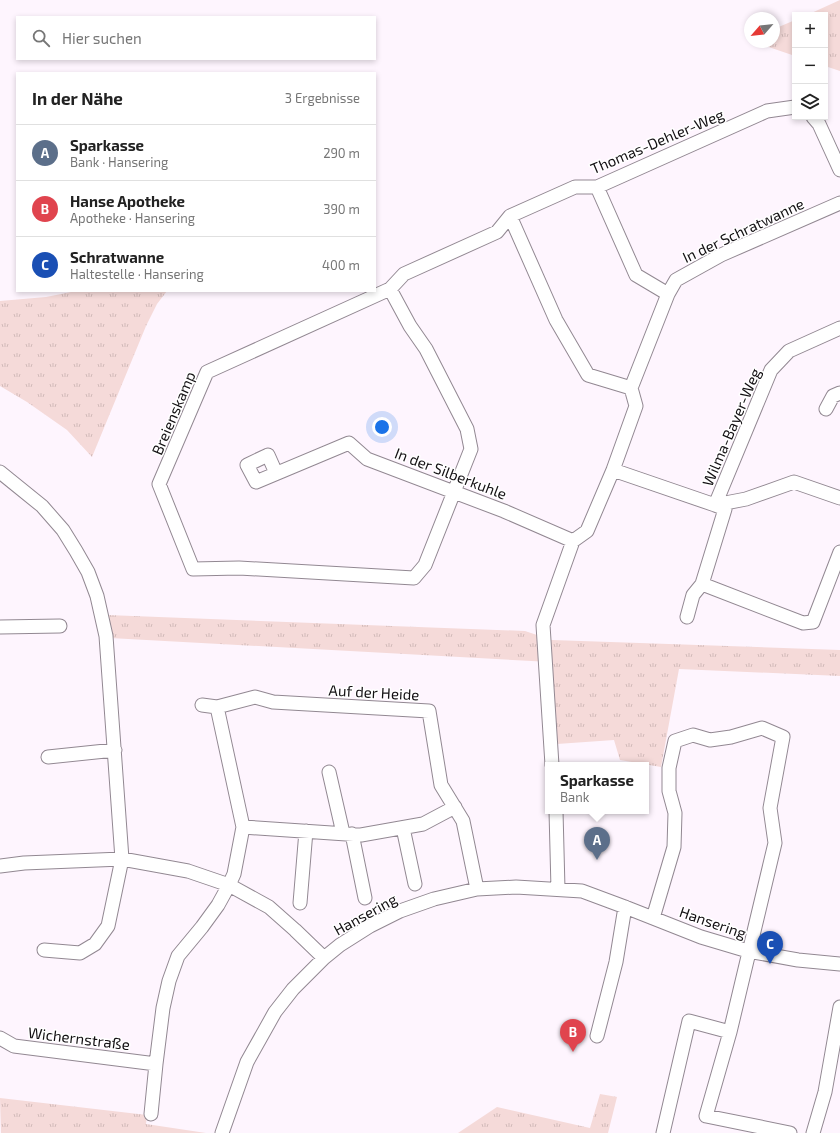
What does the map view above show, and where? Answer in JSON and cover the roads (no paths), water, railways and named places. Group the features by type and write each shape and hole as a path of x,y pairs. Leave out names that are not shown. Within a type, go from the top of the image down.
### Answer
{"street":[{"name":"Thomas-Dehler-Weg","path":"390,289 404,274 497,232 510,216 575,187 597,187 767,111 792,107"},
{"path":"816,120 819,124 840,170"},
{"path":"597,187 636,275 668,294"},
{"name":"In der Schratwanne","path":"631,388 668,294 676,280 721,255 840,203"},
{"path":"510,216 556,320 588,375 631,388 636,406 613,470 587,531 573,541 542,625 552,762"},
{"name":"Breienskamp","path":"390,289 410,326 426,349 467,429 471,449 453,492 425,565 414,578 239,568 193,569 159,484 207,372 390,289"},
{"name":"Wilma-Bayer-Weg","path":"715,505 771,370 789,351 840,328"},
{"path":"826,409 833,396 840,393"},
{"name":"In der Silberkuhle","path":"276,473 349,443 367,459 504,510 573,541"},
{"path":"613,470 725,509 702,584 693,595 687,616"},
{"path":"0,472 42,506 63,530 88,572 97,596 106,636 122,859 108,926 95,944 80,953 44,950"},
{"path":"715,505 746,499 794,482 840,498"},
{"path":"702,584 803,623 813,622 840,552"},
{"path":"0,627 60,626"},
{"name":"Auf der Heide","path":"202,705 217,707 254,697 273,702 429,711 441,785 463,821 477,889"},
{"path":"151,1114 163,1008 169,981 178,956 218,905 229,885 234,874 244,827 217,707"},
{"path":"653,918 674,847 675,813 669,791 669,768 675,741 693,734 710,740 731,737 762,728 783,737 770,808 775,843 748,951 730,1032 706,1116 790,1133"},
{"path":"48,757 115,750"},
{"path":"330,772 365,898"},
{"path":"244,827 361,835 423,824 455,807"},
{"path":"556,814 558,889"},
{"path":"403,828 415,884"},
{"path":"300,903 306,831"},
{"path":"0,866 24,863 122,859 188,872 229,885 269,907 296,930 324,958"},
{"name":"Hansering","path":"222,1133 247,1062 275,1012 293,989 324,958 340,945 370,926 400,911 434,899 477,889 516,887 582,891 701,938 748,951 798,960 840,964"},
{"path":"597,1036 616,962 625,907"},
{"path":"813,1133 824,1092 840,1007"},
{"path":"663,1133 689,1021 730,1032"},
{"name":"Wichernstraße","path":"0,1038 14,1046 156,1064"}],"place":[{"name":"Sparkasse","path":"597,860"},
{"name":"Schratwanne","path":"770,964"},
{"name":"Hanse Apotheke","path":"573,1052"}]}
